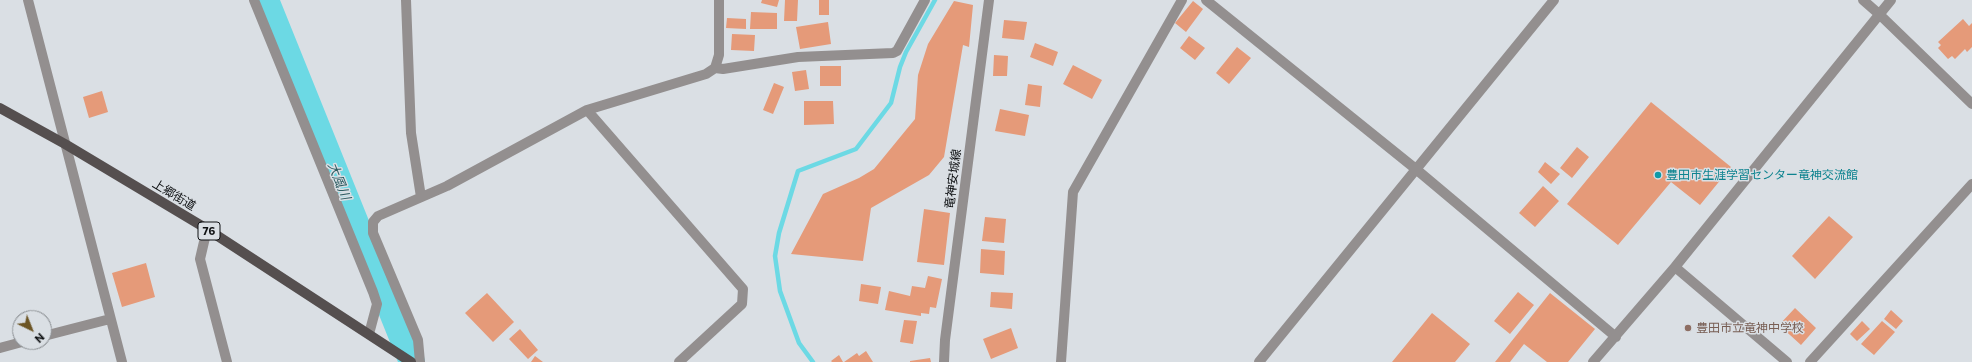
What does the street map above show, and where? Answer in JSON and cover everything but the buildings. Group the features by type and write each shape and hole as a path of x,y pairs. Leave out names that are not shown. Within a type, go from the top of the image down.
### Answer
{"main road":[{"name":"上郷街道","path":"0,108 65,144 207,229 411,362"}],"street":[{"path":"28,0 122,362"},
{"path":"254,0 373,292 377,304 369,334"},
{"path":"406,0 411,133 422,197"},
{"path":"420,362 418,340 373,233 373,222 378,216 447,186 587,110 706,74 715,68 719,55 719,0"},
{"path":"715,68 722,69 798,57 893,53 898,51 925,0"},
{"name":"竜神安城線","path":"944,362 945,340 989,0"},
{"path":"1061,362 1073,192 1182,0"},
{"path":"1206,0 1417,170 1616,337"},
{"path":"1259,362 1554,0"},
{"path":"1863,0 1972,104"},
{"path":"1593,362 1616,337 1675,266 1891,0"},
{"path":"587,110 743,289 742,304 679,362"},
{"path":"1810,362 1972,184"},
{"path":"207,229 200,259 227,362"},
{"path":"1675,266 1787,362"},
{"path":"52,334 110,319"},
{"path":"0,348 12,345"}],"waterway":[{"name":"大風川","path":"266,0 412,362"},
{"path":"813,362 799,343 780,291 775,256 779,233 798,171 856,149 891,103 900,67 906,52 935,0"}],"place":[{"name":"豊田市生涯学習センター竜神交流館","path":"1658,175"},
{"name":"豊田市立竜神中学校","path":"1688,328"}]}
